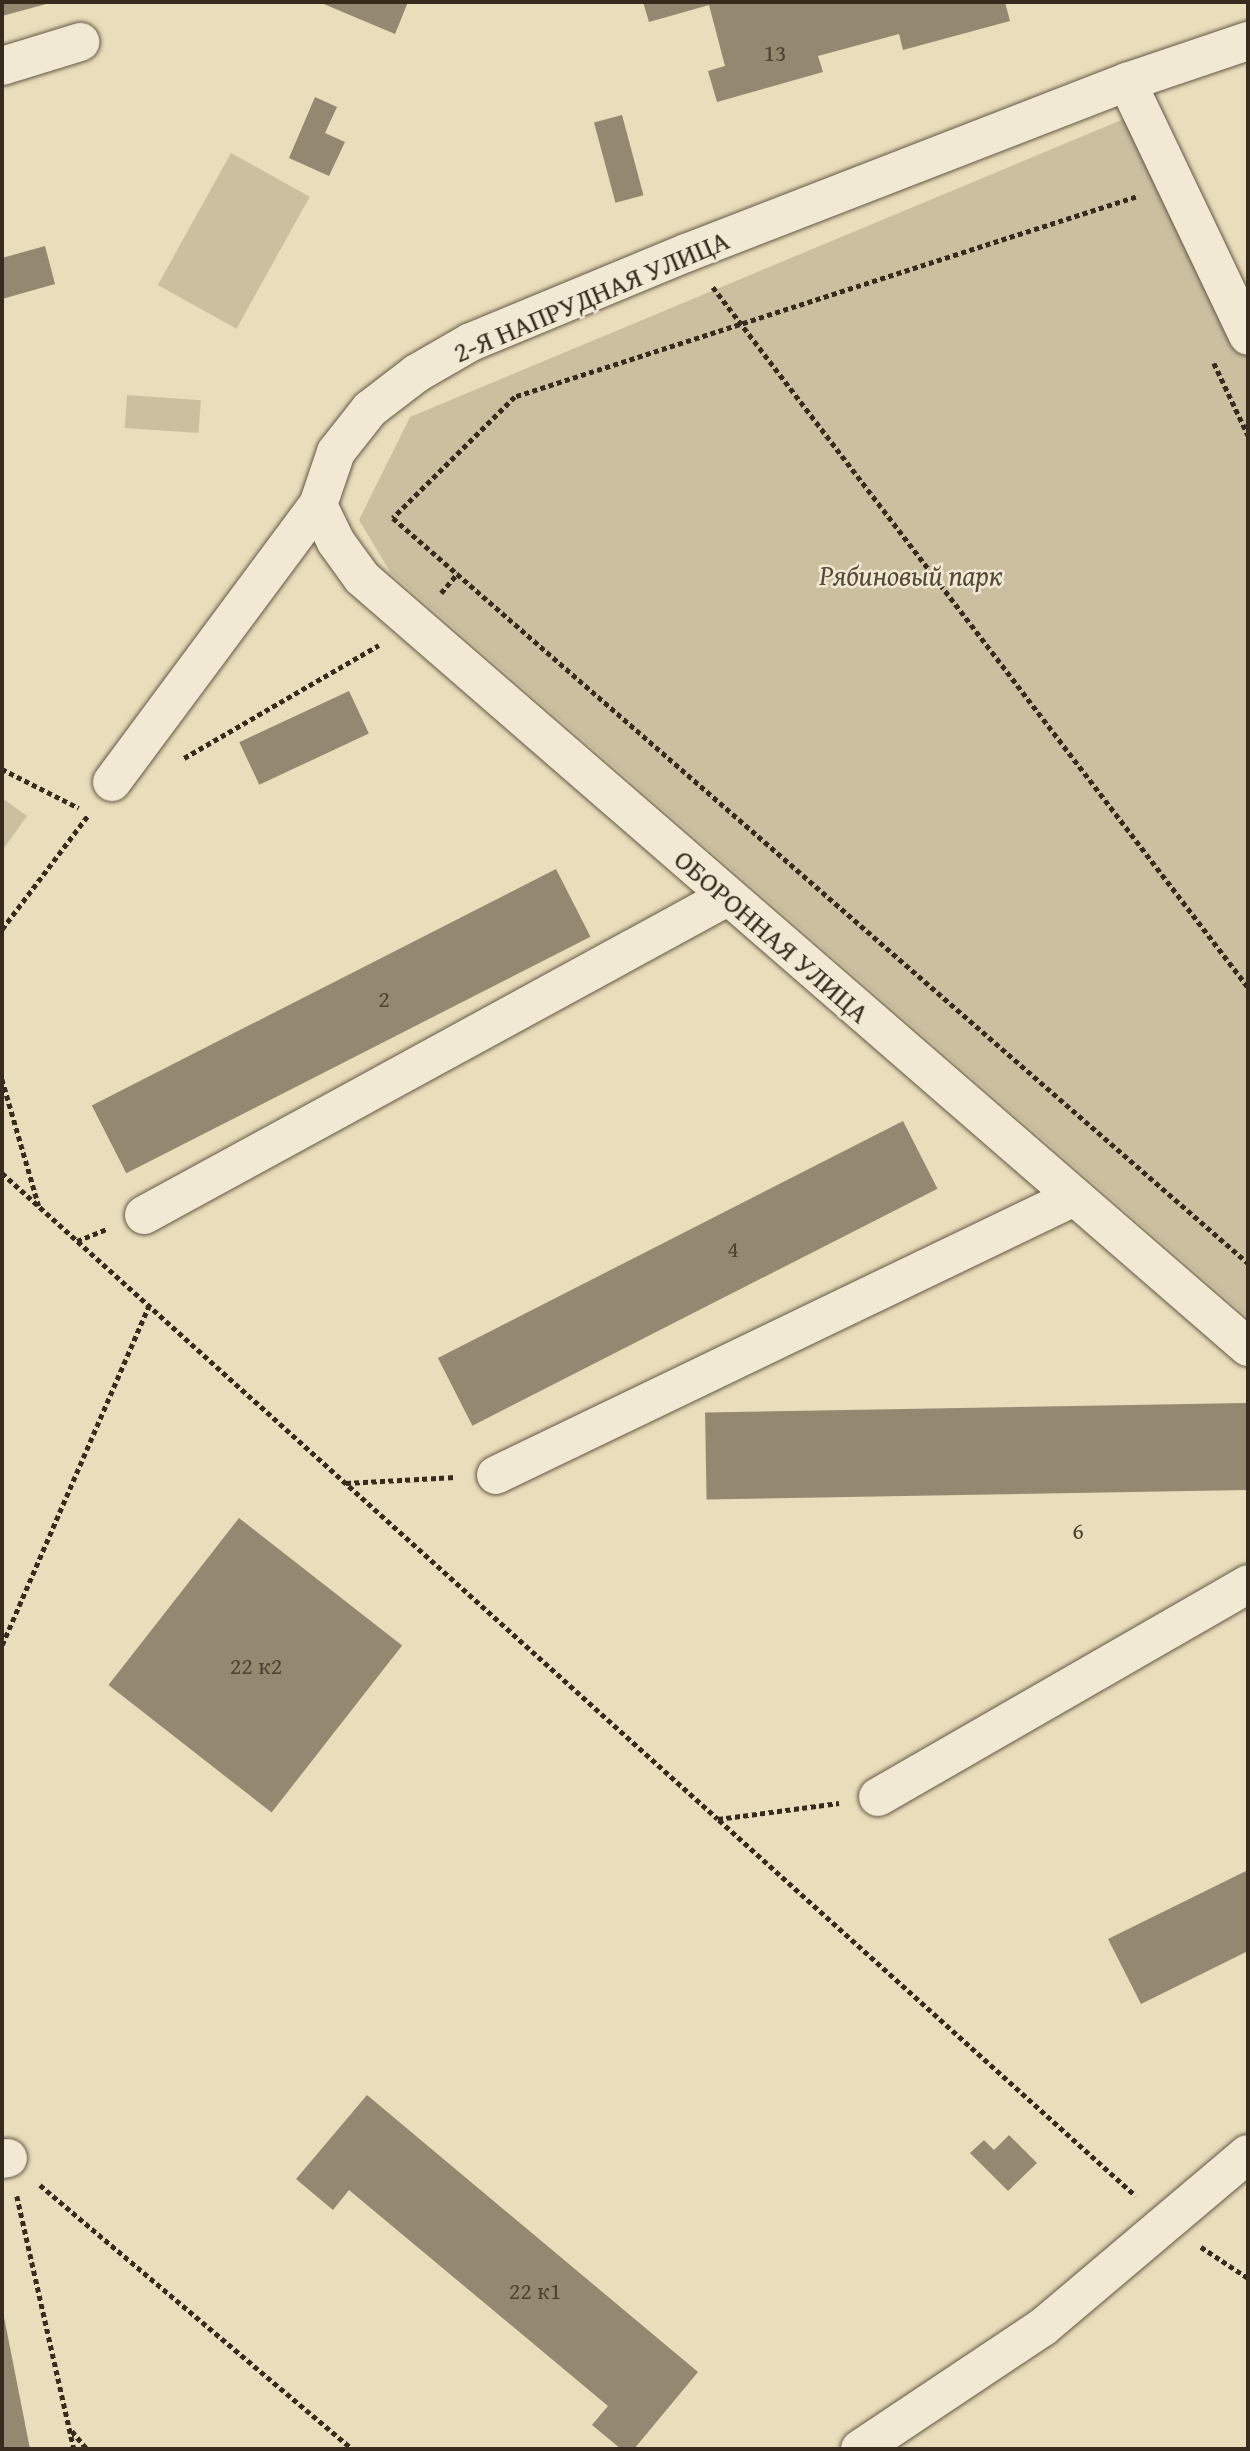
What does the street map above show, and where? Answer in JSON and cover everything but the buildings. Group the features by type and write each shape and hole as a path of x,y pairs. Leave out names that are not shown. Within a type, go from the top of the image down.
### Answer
{"street":[{"name":"2-Я НАПРУДНАЯ УЛИЦА","path":"107,794 318,505 336,452 370,409 416,373 471,342 686,253 1127,82 1248,41"},
{"path":"2,66 80,43"},
{"path":"1127,82 1248,336"},
{"name":"ОБОРОННАЯ УЛИЦА","path":"318,505 336,542 362,578 1072,1198 1248,1347"},
{"path":"144,1215 727,897"},
{"path":"496,1475 1072,1198"},
{"path":"878,1797 1248,1584"},
{"path":"860,2449 1043,2327 1248,2154"}],"path":[{"path":"1141,209 1135,196 515,397 393,518 1248,1264"},
{"path":"686,253 1248,987"},
{"path":"1213,360 1248,435"},
{"path":"174,764 415,624 458,573"},
{"path":"2,769 89,813"},
{"path":"2,929 89,813 107,794"},
{"path":"89,813 107,794"},
{"path":"2,1079 39,1206"},
{"path":"2,1173 1166,2223 1248,2278"},
{"path":"2,1645 149,1306"},
{"path":"345,1483 496,1475"},
{"path":"718,1819 878,1797"},
{"path":"5,2158 74,2449"},
{"path":"5,2158 352,2449"},
{"path":"69,2428 87,2449"}],"green space":[{"name":"Рябиновый парк","path":"1131,116 1248,360 1248,1317 390,572 359,520 410,417"},
{"path":"231,153 310,197 237,329 158,285"},
{"path":"127,395 201,400 199,433 125,428"},
{"path":"2,798 27,816 5,847 2,845"}]}
